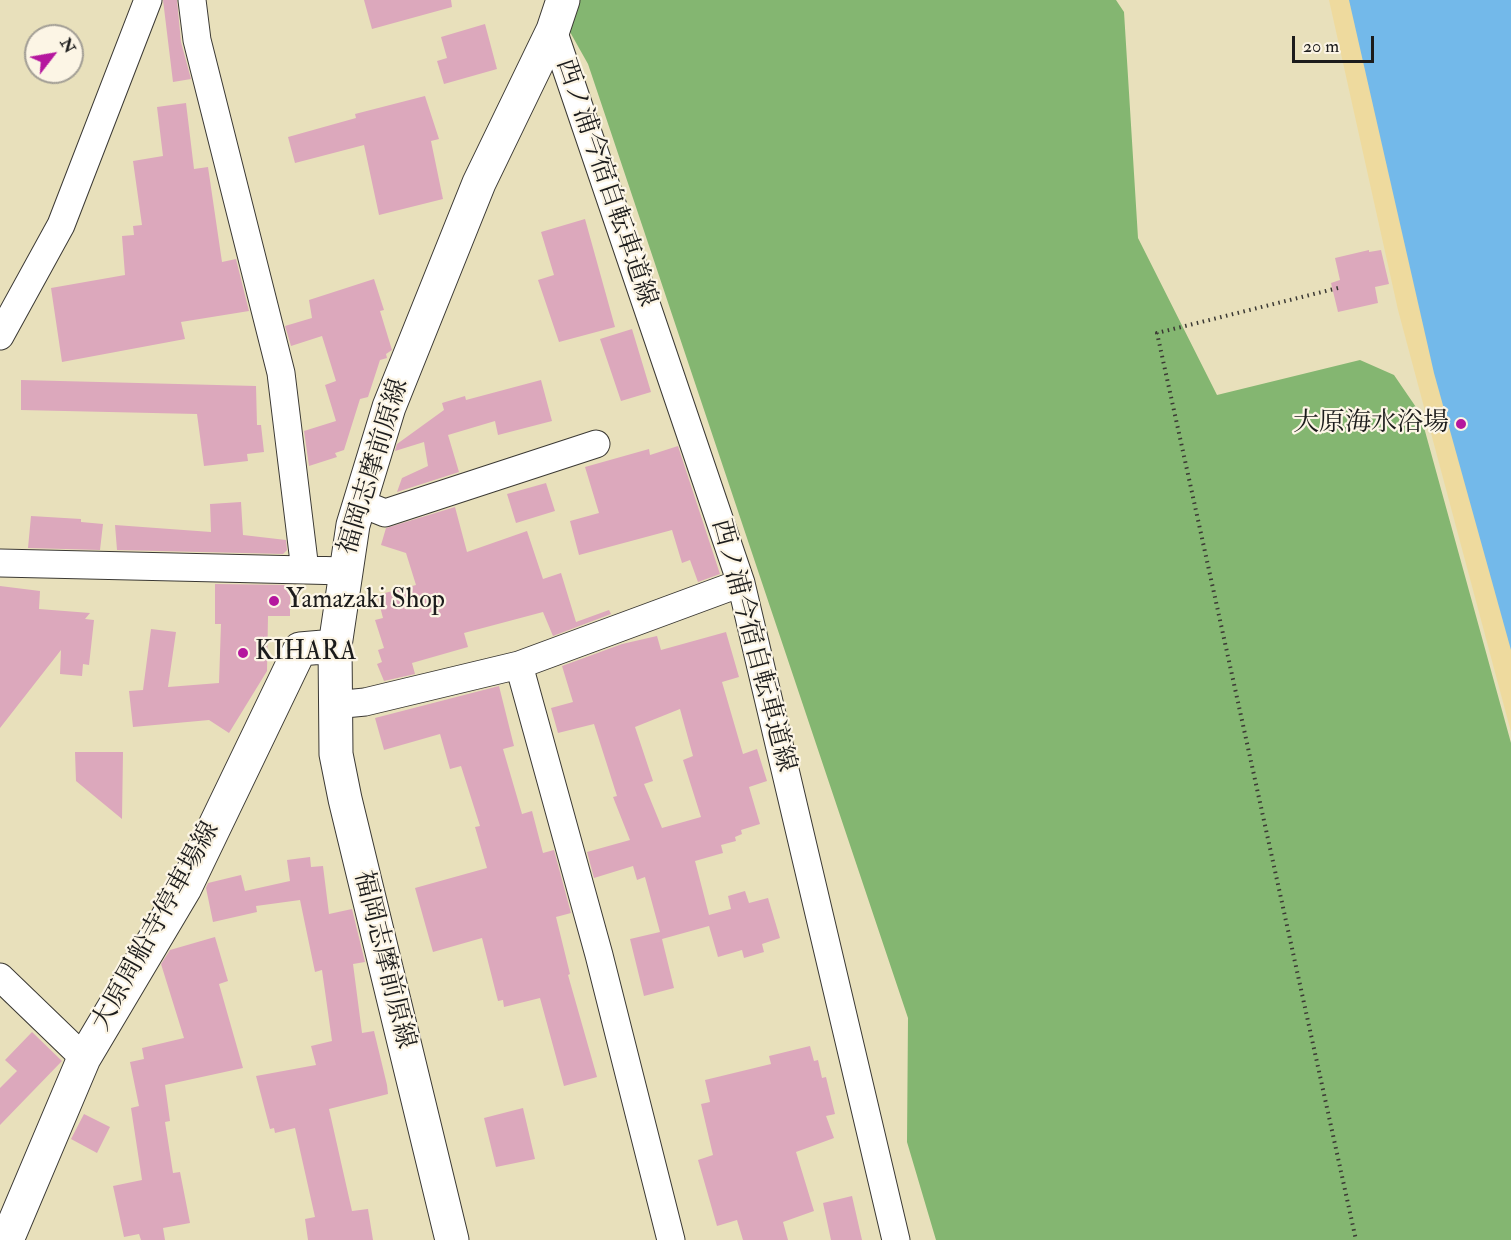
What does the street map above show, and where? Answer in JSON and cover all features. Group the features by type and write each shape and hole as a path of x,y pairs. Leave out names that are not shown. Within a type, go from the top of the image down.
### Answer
{"main road":[{"name":"福岡志摩前原線","path":"452,1240 336,754 335,646 345,571 360,503 389,407 478,183 558,15"},
{"name":"大原周船寺停車場線","path":"7,1240 84,1058 185,888 300,649 335,646"}],"street":[{"path":"0,336 61,225 148,0"},
{"path":"192,0 197,40 281,373 305,570"},
{"name":"西ノ浦今宿自転車道線","path":"558,15 741,583 896,1240"},
{"path":"360,503 385,513 596,444"},
{"path":"0,563 345,571"},
{"path":"334,705 365,702 519,665 741,583"},
{"path":"519,665 599,955 671,1240"},
{"path":"0,977 84,1058"}],"path":[{"path":"1338,288 1157,333 1356,1240"}],"green space":[{"path":"552,0 1116,0 1124,12 1138,238 1217,395 1360,360 1394,375 1420,413 1511,743 1511,1240 936,1240 907,1142 908,1018 588,64"}],"sand":[{"name":"大原海水浴場","path":"1329,0 1397,0 1511,490 1511,732 1398,310"}],"water":[{"path":"1349,0 1511,0 1511,650 1434,373"}],"building":[{"path":"163,0 177,0 181,42 191,79 173,82"},
{"path":"364,0 451,0 452,7 372,29"},
{"path":"485,24 497,69 444,84 437,61 447,58 441,37"},
{"path":"425,96 439,139 431,141 443,199 379,215 364,145 295,163 288,137 356,118 355,114"},
{"path":"186,103 194,169 208,167 222,262 236,259 249,311 181,322 185,339 62,362 51,288 125,275 122,236 134,235 133,226 142,225 133,161 163,156 157,107"},
{"path":"585,219 615,327 559,342 538,280 554,275 541,232"},
{"path":"1369,250 1369,252 1381,250 1389,284 1375,287 1378,303 1338,312 1331,283 1340,280 1335,258"},
{"path":"374,279 384,310 380,311 392,350 386,354 387,358 380,360 368,397 360,399 344,450 335,453 337,457 309,466 304,431 336,421 325,385 336,381 322,336 291,346 285,326 312,318 309,300"},
{"path":"632,329 651,392 621,401 600,339"},
{"path":"21,380 256,386 257,425 261,425 264,452 247,454 248,461 204,466 197,414 21,410"},
{"path":"541,380 552,421 498,435 495,421 448,435 459,472 397,492 402,478 428,466 424,442 395,451 397,444 444,410 442,403 465,396 466,400"},
{"path":"678,446 720,574 698,582 690,560 682,563 672,530 579,555 570,521 599,513 585,467 649,449 650,455"},
{"path":"546,483 555,511 516,523 507,494"},
{"path":"241,502 243,535 286,540 287,550 283,554 117,550 115,525 211,532 210,504"},
{"path":"455,507 467,552 527,531 543,579 561,573 576,622 609,610 611,614 553,636 543,612 464,633 468,647 412,663 415,674 384,681 377,664 382,662 378,650 384,648 375,620 383,618 377,595 416,585 406,553 381,545 386,528"},
{"path":"31,516 81,519 81,522 103,524 100,550 28,548"},
{"path":"215,584 290,585 290,616 268,616 267,671 229,733 209,720 133,727 129,691 143,690 151,629 176,632 168,687 219,683 221,624 215,624"},
{"path":"0,586 40,591 39,609 90,613 85,619 94,620 89,665 83,664 82,676 60,674 61,650 0,728"},
{"path":"726,632 739,677 722,682 743,754 757,749 767,781 749,787 760,824 741,830 742,834 735,837 736,841 721,845 723,853 695,861 709,915 731,909 728,896 745,891 749,903 768,898 780,938 762,944 764,952 744,958 742,950 718,957 709,926 662,939 674,988 644,996 630,939 660,932 645,877 637,880 633,866 594,878 587,852 630,840 613,797 617,796 594,724 558,733 551,708 573,702 562,666 622,644 657,636 661,650","holes":["680,709 693,756 683,760 701,817 662,828 644,784 653,781 635,727"]},
{"path":"499,686 514,746 503,749 522,814 532,811 543,853 554,850 571,913 556,917 570,974 568,975 597,1077 564,1086 540,998 504,1007 503,1000 498,1001 482,938 433,952 415,888 487,868 475,827 480,826 461,766 450,769 440,734 384,750 375,718"},
{"path":"75,752 123,752 122,819 76,781"},
{"path":"310,857 311,867 323,866 329,914 352,909 365,962 353,964 362,1033 374,1031 387,1085 388,1094 329,1109 352,1211 368,1209 373,1240 308,1240 305,1219 315,1217 295,1128 275,1133 274,1128 270,1129 256,1076 316,1065 311,1046 332,1041 322,970 315,972 300,900 256,906 257,912 213,922 206,888 208,883 241,875 245,891 290,881 287,860"},
{"path":"215,937 228,981 219,984 243,1068 165,1085 170,1121 165,1122 173,1173 180,1172 190,1223 163,1228 165,1240 141,1240 139,1234 124,1237 113,1186 142,1180 131,1108 139,1106 130,1062 144,1059 142,1048 184,1038 161,964 170,950"},
{"path":"32,1032 62,1061 0,1125 0,1088 17,1071 5,1060"},
{"path":"810,1046 814,1061 818,1060 822,1078 826,1077 835,1114 826,1116 834,1138 796,1152 814,1211 783,1222 788,1240 743,1240 737,1220 717,1226 698,1160 713,1155 701,1104 710,1102 705,1080 771,1064 769,1056"},
{"path":"523,1108 535,1159 496,1167 484,1118"},
{"path":"84,1114 110,1127 97,1153 71,1139"},
{"path":"852,1196 862,1240 831,1240 823,1203"}],"place":[{"name":"大原海水浴場","path":"1461,424"},
{"name":"Yamazaki Shop","path":"274,601"},
{"name":"KIHARA","path":"243,653"}]}
